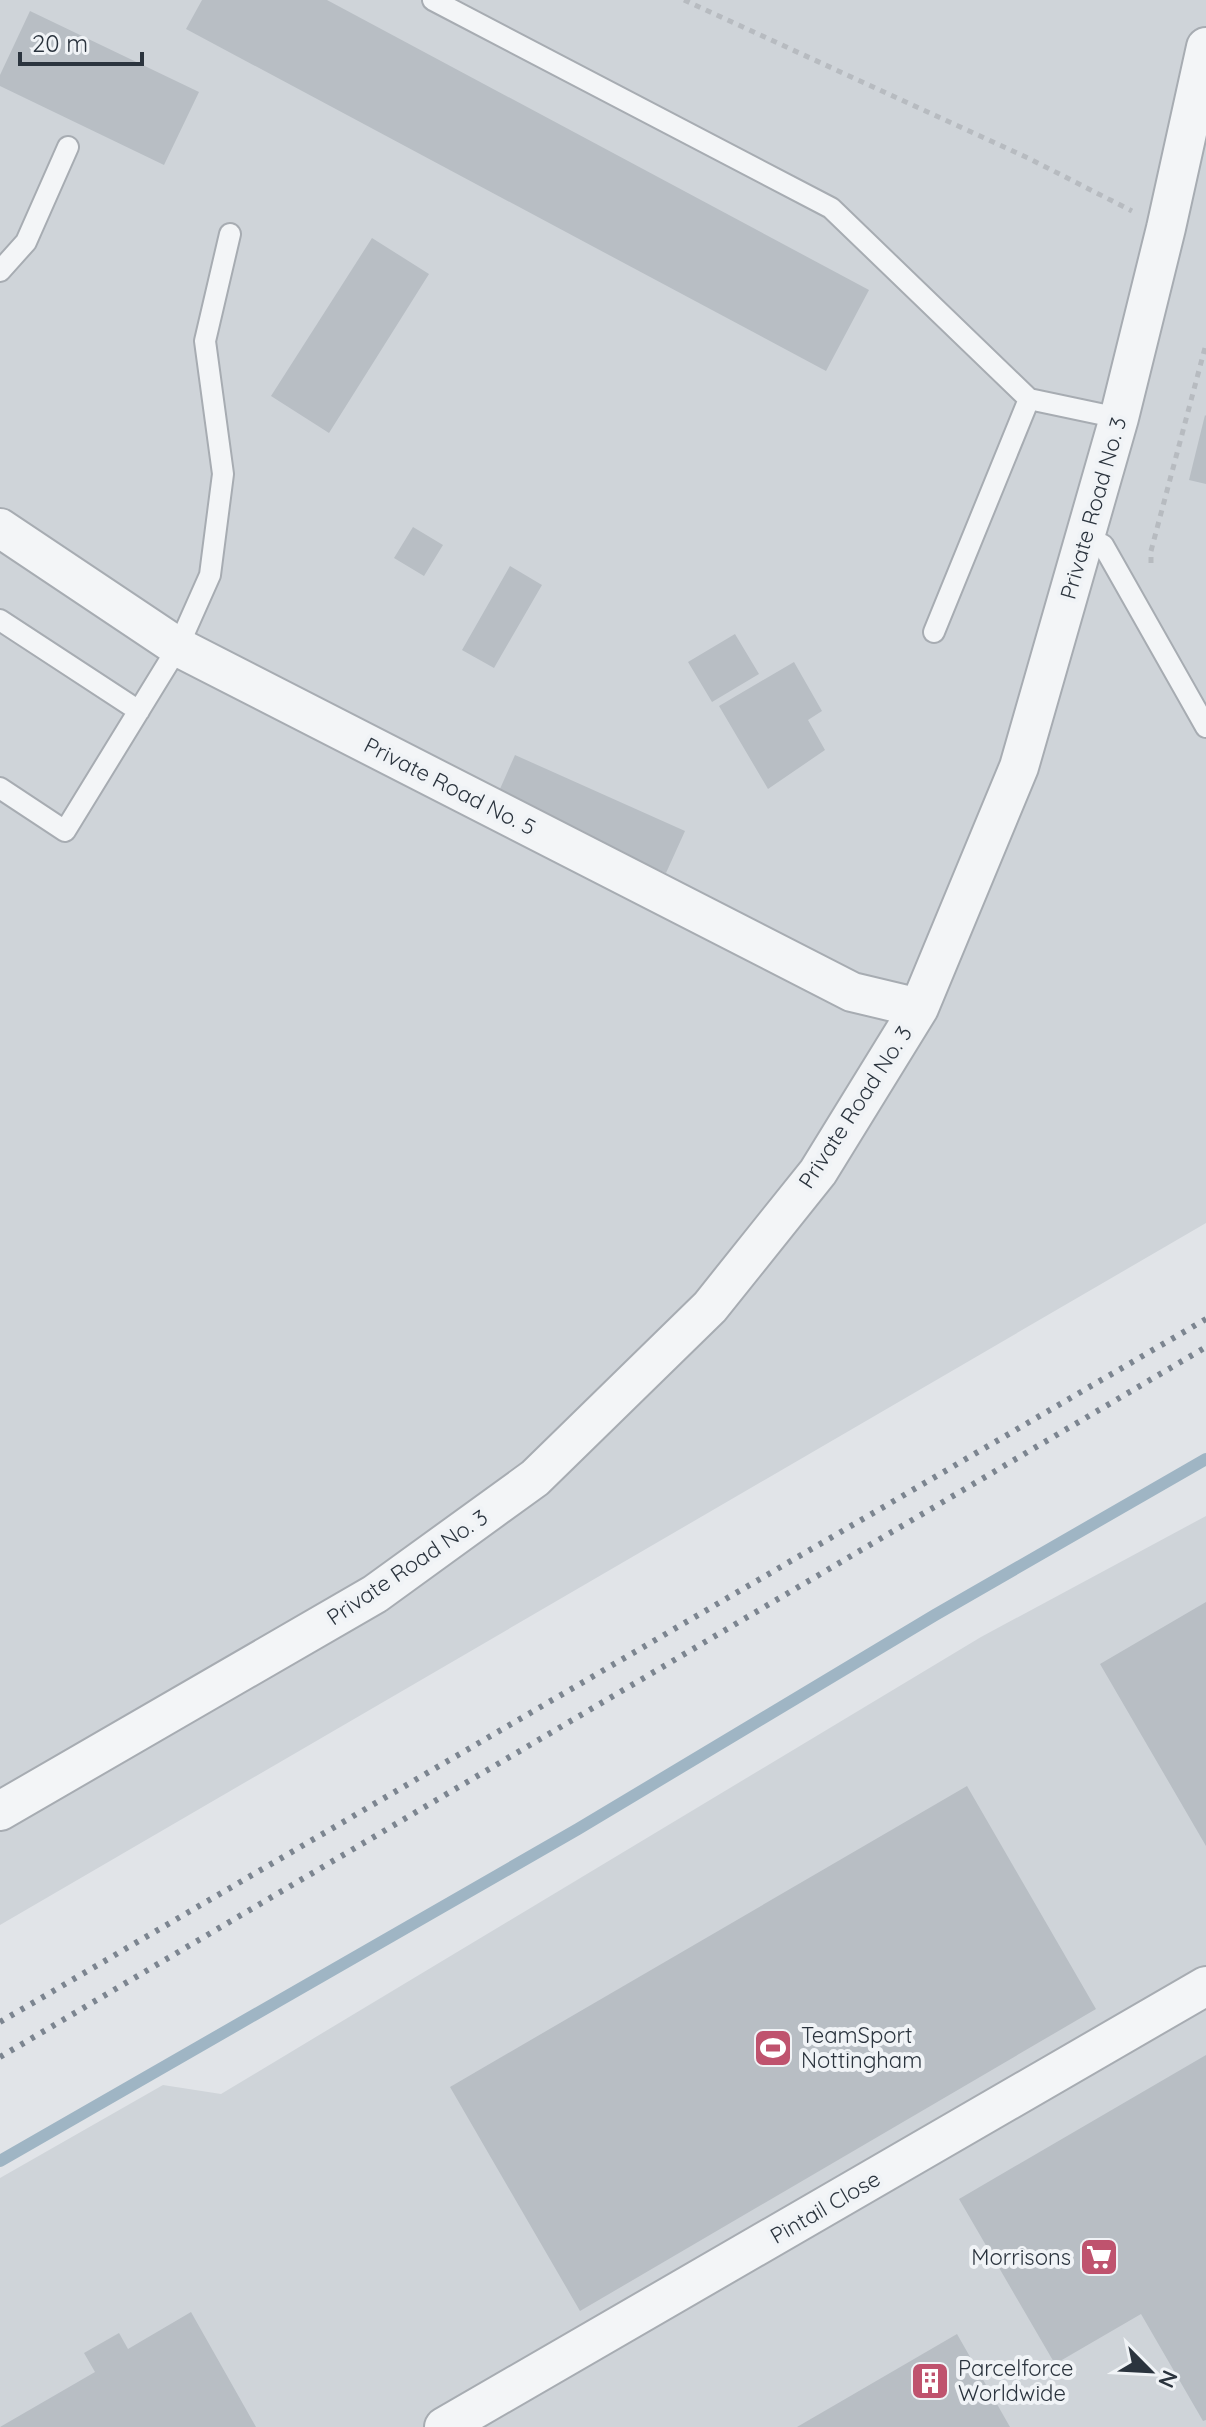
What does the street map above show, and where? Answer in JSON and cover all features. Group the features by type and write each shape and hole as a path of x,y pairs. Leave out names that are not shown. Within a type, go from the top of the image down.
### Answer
{"street":[{"name":"Private Road No. 3","path":"0,1811 375,1594 535,1478 710,1307 818,1172 919,1008 1019,767 1119,418 1206,47"},
{"name":"Private Road No. 5","path":"0,528 178,647 852,992 919,1008"},
{"name":"Pintail Close","path":"444,2427 1206,1986"}],"lane":[{"path":"433,0 831,208 1029,399 1119,418"},
{"path":"0,271 26,242 68,147"},
{"path":"0,788 65,831 178,647 210,575 223,474 205,341 230,234"},
{"path":"934,632 1029,399"},
{"path":"1084,536 1103,545 1205,722"},
{"path":"0,620 139,711"}],"path":[{"path":"684,0 1030,159 1166,228"},
{"path":"1149,560 1206,344"},
{"path":"1143,548 1156,573"}],"shaded area":[{"path":"0,0 1206,0 1206,1223 0,1925"},
{"path":"1206,1516 1206,2427 0,2427 0,2178 163,2085 221,2094 981,1637"}],"building":[{"path":"202,0 327,0 869,290 826,371 186,29"},
{"path":"30,11 199,92 164,165 0,86 0,75"},
{"path":"372,238 429,274 329,433 271,396"},
{"path":"1206,416 1206,484 1189,480"},
{"path":"413,527 443,545 424,576 394,558"},
{"path":"510,566 542,585 494,668 462,650"},
{"path":"735,634 759,674 712,702 688,662"},
{"path":"794,662 822,711 808,720 825,750 768,789 719,706"},
{"path":"515,755 685,831 666,873 496,798"},
{"path":"1206,1602 1206,1846 1100,1664"},
{"name":"TeamSport Nottingham","path":"967,1786 1096,2009 580,2311 450,2087"},
{"name":"Morrisons","path":"1206,2055 1206,2420 1203,2421 1141,2314 1055,2364 959,2199"},
{"path":"191,2312 256,2427 0,2427 95,2372 84,2353 119,2333 128,2349"},
{"name":"Parcelforce Worldwide","path":"957,2334 1010,2427 797,2427"}],"waterway":[{"path":"0,2161 578,1829 935,1615 1206,1459"}],"railway":[{"path":"0,2022 1206,1319"},
{"path":"0,2057 1206,1347"}],"place":[{"name":"TeamSport Nottingham","path":"773,2048"},
{"name":"Morrisons","path":"1099,2257"},
{"name":"Parcelforce Worldwide","path":"930,2381"}]}
